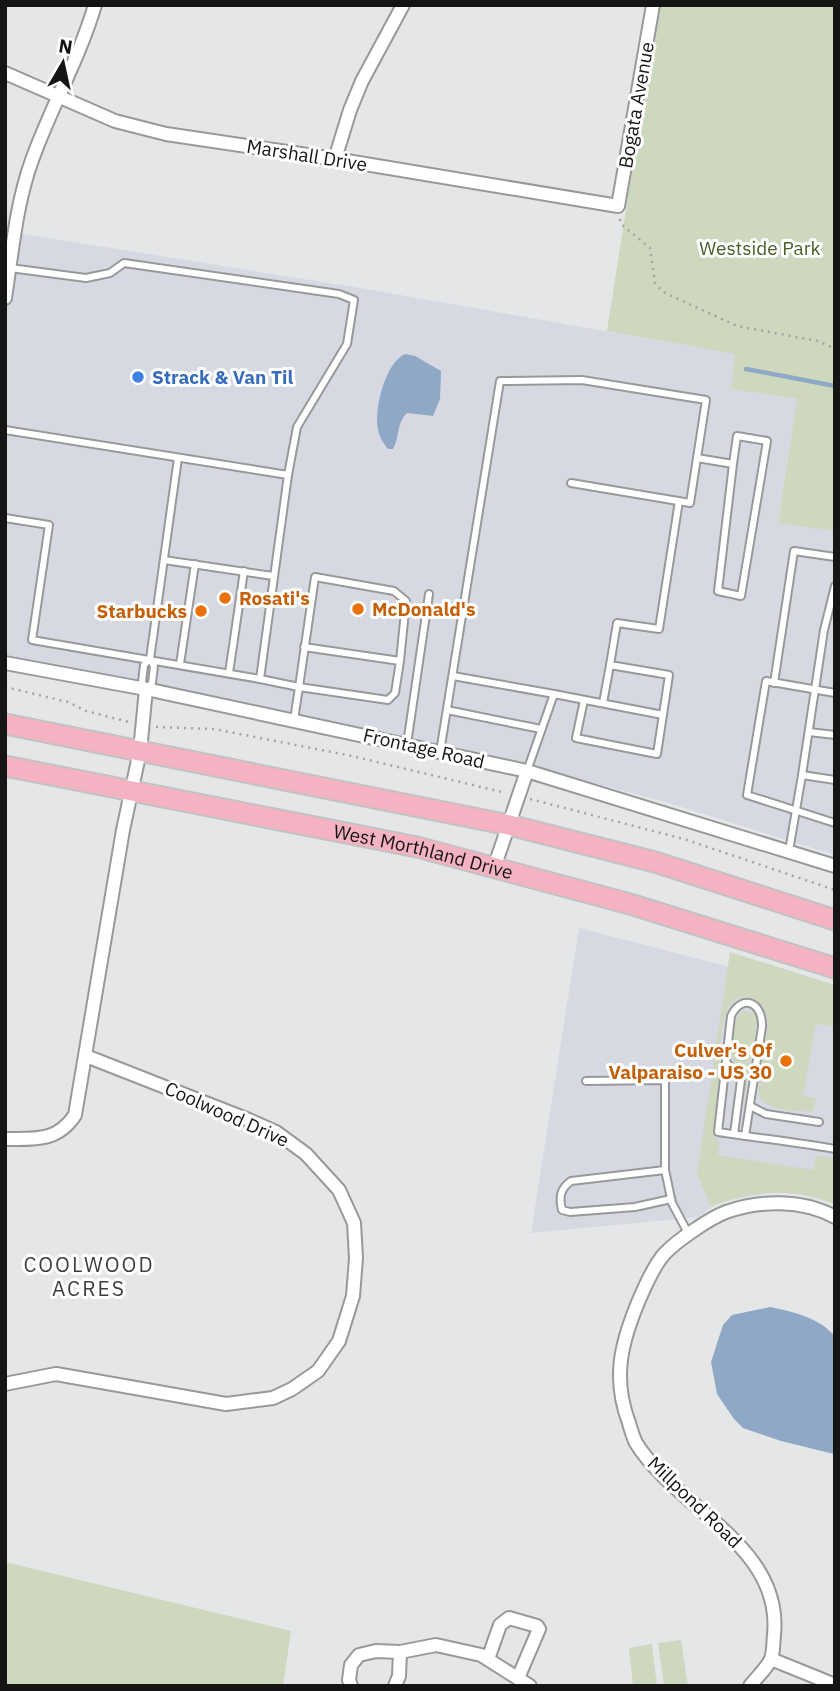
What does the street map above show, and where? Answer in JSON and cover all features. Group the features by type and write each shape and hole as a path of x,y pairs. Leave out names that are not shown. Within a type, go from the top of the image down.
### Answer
{"highway":[{"path":"5,724 509,825 655,862 835,920"},
{"name":"West Morthland Drive","path":"5,766 417,847 630,904 835,968"}],"street":[{"path":"5,298 15,233 31,163 81,49 95,5"},
{"path":"335,159 362,81 403,5"},
{"name":"Bogata Avenue","path":"618,205 653,5"},
{"name":"Marshall Drive","path":"5,73 31,82 58,97 115,121 166,134 618,205"},
{"name":"Frontage Road","path":"5,663 146,688 527,771 835,866"},
{"path":"5,1139 43,1138 58,1133 75,1115 123,830 140,751 146,688"},
{"path":"494,868 527,771"},
{"name":"Coolwood Drive","path":"5,1384 56,1374 226,1404 272,1398 292,1390 318,1371 339,1341 353,1296 356,1258 354,1223 339,1190 306,1154 284,1137 248,1120 86,1056"},
{"name":"Millpond Road","path":"771,1659 775,1618 768,1584 746,1553 662,1474 636,1442 621,1402 619,1361 629,1324 645,1286 663,1255 718,1215 768,1203 810,1207 835,1217"},
{"path":"488,1659 503,1621 509,1618 537,1626 539,1629 518,1678"},
{"path":"351,1686 351,1665 359,1656 376,1651 400,1652 436,1645 481,1655 530,1686"},
{"path":"395,1686 399,1676 400,1652"},
{"path":"750,1686 771,1659 835,1685"}],"lane":[{"path":"10,268 86,278 110,273 124,263 339,294 354,300 347,344 296,427 260,679"},
{"path":"440,752 500,381 582,380 706,400 690,503 572,483"},
{"path":"5,430 288,475"},
{"path":"737,436 767,442 741,596 718,591 733,464 737,436"},
{"path":"146,688 152,683 154,666 150,659 178,458"},
{"path":"697,458 733,464"},
{"path":"603,703 617,623 659,629 679,501"},
{"path":"5,518 49,525 32,640 299,687 388,700 395,693 406,601 394,591 315,577 304,647 299,687 294,720"},
{"path":"774,683 794,551 835,557"},
{"path":"164,559 273,576"},
{"path":"180,664 195,564"},
{"path":"229,673 244,571"},
{"path":"789,851 824,630 835,586"},
{"path":"407,745 429,594"},
{"path":"304,647 400,661"},
{"path":"584,700 576,738 657,754 669,675 610,665"},
{"path":"453,676 663,715"},
{"path":"835,693 766,681 747,794 835,823"},
{"path":"527,771 554,694"},
{"path":"447,710 541,729"},
{"path":"809,732 835,735"},
{"path":"802,775 835,779"},
{"path":"745,1136 762,1016 759,1008 750,1004 741,1004 731,1016 718,1132 734,1134 745,1136 835,1149"},
{"path":"727,1062 741,1080 734,1134"},
{"path":"586,1081 665,1080 665,1170 671,1199 688,1235"},
{"path":"750,1106 766,1114 819,1122"},
{"path":"665,1170 571,1181 564,1187 559,1199 562,1210 570,1212 635,1206 671,1199"}],"path":[{"path":"618,205 621,225 650,248 655,283 663,292 737,326 818,341 835,349"},
{"path":"5,687 68,702 118,720 162,728 214,729 457,780 684,839 835,890"}],"shaded area":[{"path":"5,231 366,289 736,354 732,389 797,399 778,522 835,531 835,855 662,801 497,757 278,709 5,657"},
{"path":"579,928 835,994 835,1204 803,1195 775,1192 725,1201 711,1207 699,1217 531,1233"}],"green space":[{"name":"Westside Park","path":"658,5 835,5 835,531 778,523 797,399 731,389 735,354 607,331"},
{"path":"730,952 835,985 835,1027 816,1024 803,1096 816,1098 813,1111 773,1107 766,1104 758,1093 768,1022 766,1014 763,1007 752,998 739,997 733,1001 726,1013 721,1038 723,1080 714,1136 720,1144 718,1155 813,1170 816,1156 835,1158 835,1204 804,1195 773,1193 741,1197 711,1207 697,1174"},
{"path":"743,1010 756,1014 757,1023 743,1107 745,1084 731,1054 736,1019"},
{"path":"5,1562 291,1631 283,1686 5,1686"},
{"path":"681,1640 688,1686 664,1686 658,1643"},
{"path":"652,1644 657,1686 633,1686 629,1648"}],"water":[{"path":"405,354 415,356 441,371 440,399 433,416 407,413 401,422 393,449 388,449 378,429 377,420 382,387 392,367"},
{"path":"770,1307 814,1320 835,1337 834,1454 743,1428 717,1394 711,1362 723,1325 732,1315"}],"waterway":[{"path":"746,369 835,386"}],"place":[{"name":"Strack & Van Til","path":"138,377"},
{"name":"Rosati's","path":"225,598"},
{"name":"McDonald's","path":"358,609"},
{"name":"Starbucks","path":"201,611"},
{"name":"Culver's Of Valparaiso - US 30","path":"786,1061"}],"district":[{"name":"COOLWOOD ACRES","path":"89,1276"}]}
